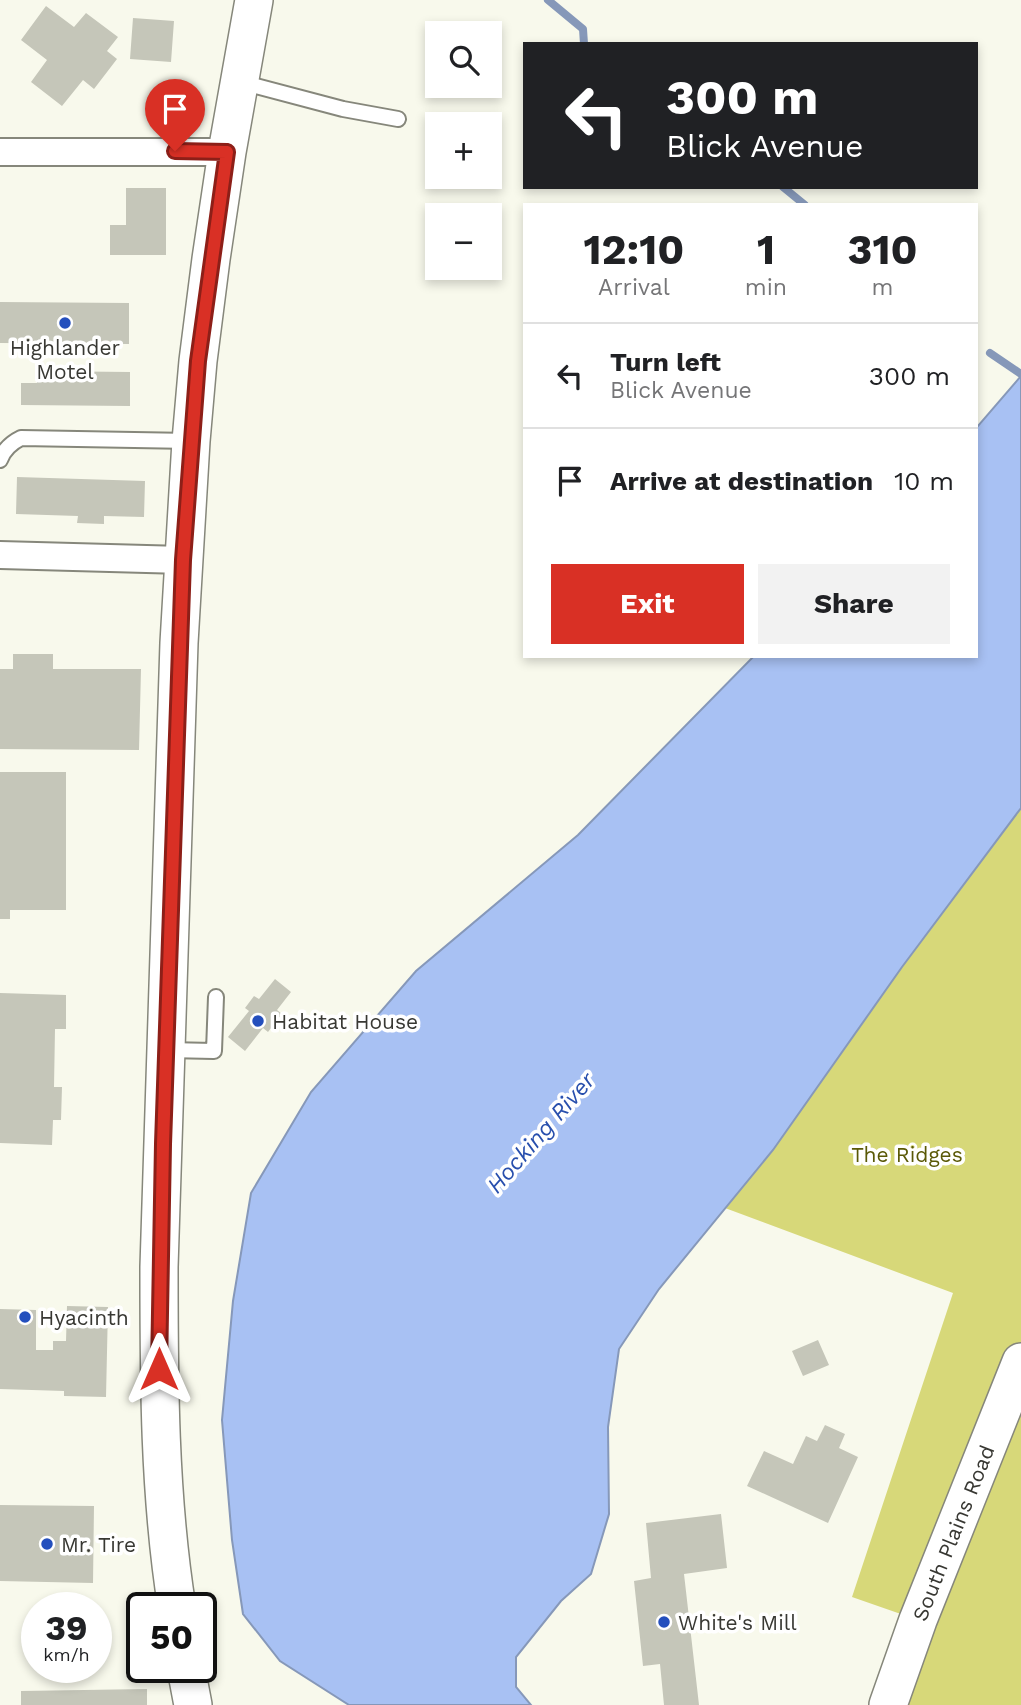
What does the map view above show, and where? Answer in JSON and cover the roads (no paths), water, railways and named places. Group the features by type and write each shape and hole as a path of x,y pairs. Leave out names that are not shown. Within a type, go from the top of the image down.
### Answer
{"main road":[{"path":"175,1592 164,1498 159,1369 159,1267 183,560 198,361 227,152 254,0"},
{"name":"South Plains Road","path":"888,1705 928,1595 1021,1362"},
{"path":"189,1683 193,1705"}],"street":[{"path":"0,152 227,152"},
{"path":"0,555 183,560"}],"lane":[{"path":"239,81 343,109 398,119"},
{"path":"0,460 3,452 21,438 191,441"},
{"path":"166,1050 215,1051 216,998"}],"water":[{"name":"Hocking River","path":"1021,376 1021,808 902,967 773,1150 659,1289 619,1349 608,1427 609,1514 591,1574 561,1601 516,1657 516,1687 531,1705 349,1705 280,1661 243,1614 232,1540 222,1420 233,1301 251,1193 311,1092 416,971 578,835 752,658 978,658 978,426"}],"waterway":[{"path":"548,0 583,29 584,42"},
{"path":"785,189 803,203"},
{"path":"990,353 1021,374"}],"place":[{"name":"Highlander Motel","path":"65,323"},
{"name":"Habitat House","path":"258,1021"},
{"name":"Hyacinth","path":"25,1317"},
{"name":"Mr. Tire","path":"47,1544"},
{"name":"White's Mill","path":"664,1622"}],"park label":[{"name":"The Ridges","path":"907,1154"}]}
